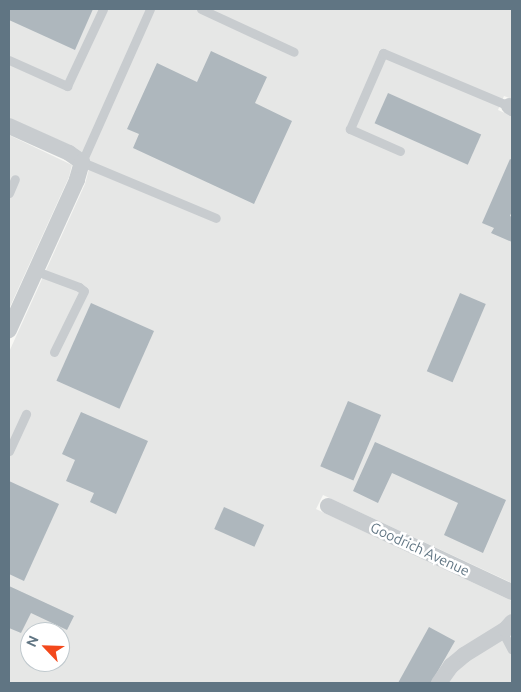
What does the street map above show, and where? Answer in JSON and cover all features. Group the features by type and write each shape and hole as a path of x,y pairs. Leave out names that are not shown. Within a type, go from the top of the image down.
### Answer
{"street":[{"path":"9,126 69,153 82,162 77,180 9,330"},
{"name":"Goodrich Avenue","path":"328,506 512,592"},
{"path":"439,683 451,666 464,655 507,627"}],"lane":[{"path":"9,60 68,86 103,9"},
{"path":"150,9 82,162 216,218"},
{"path":"201,9 294,52"},
{"path":"400,151 350,129 383,53 510,107"},
{"path":"9,193 15,179"},
{"path":"36,271 84,290 54,352"},
{"path":"9,451 26,414"},
{"path":"507,627 512,650"}],"shaded area":[{"path":"9,9 512,9 512,99 504,96 498,110 512,116 512,583 323,495 316,509 512,601 512,683 9,683 9,352 85,184 90,165 72,146 9,118"},
{"path":"9,135 72,165 69,177 9,309"}],"building":[{"path":"9,9 93,9 75,50 9,20"},
{"path":"211,51 267,77 255,103 292,121 254,204 133,148 139,134 127,129 157,63 197,82"},
{"path":"388,93 481,134 468,165 375,123"},
{"path":"510,159 512,160 512,211 510,216 512,217 512,242 491,233 494,228 482,223"},
{"path":"460,293 486,304 453,382 427,371"},
{"path":"91,303 154,331 119,409 56,381"},
{"path":"348,401 381,415 353,480 320,466"},
{"path":"81,412 148,441 116,514 90,502 94,493 66,481 75,460 62,454"},
{"path":"375,442 506,500 483,553 444,535 458,503 392,473 378,503 353,491"},
{"path":"9,481 59,504 24,581 9,574"},
{"path":"224,507 264,525 254,547 214,529"},
{"path":"9,586 74,616 70,624 70,622 50,622 31,613 26,622 20,622 20,633 9,628"},
{"path":"429,627 455,641 431,683 398,683"}]}
